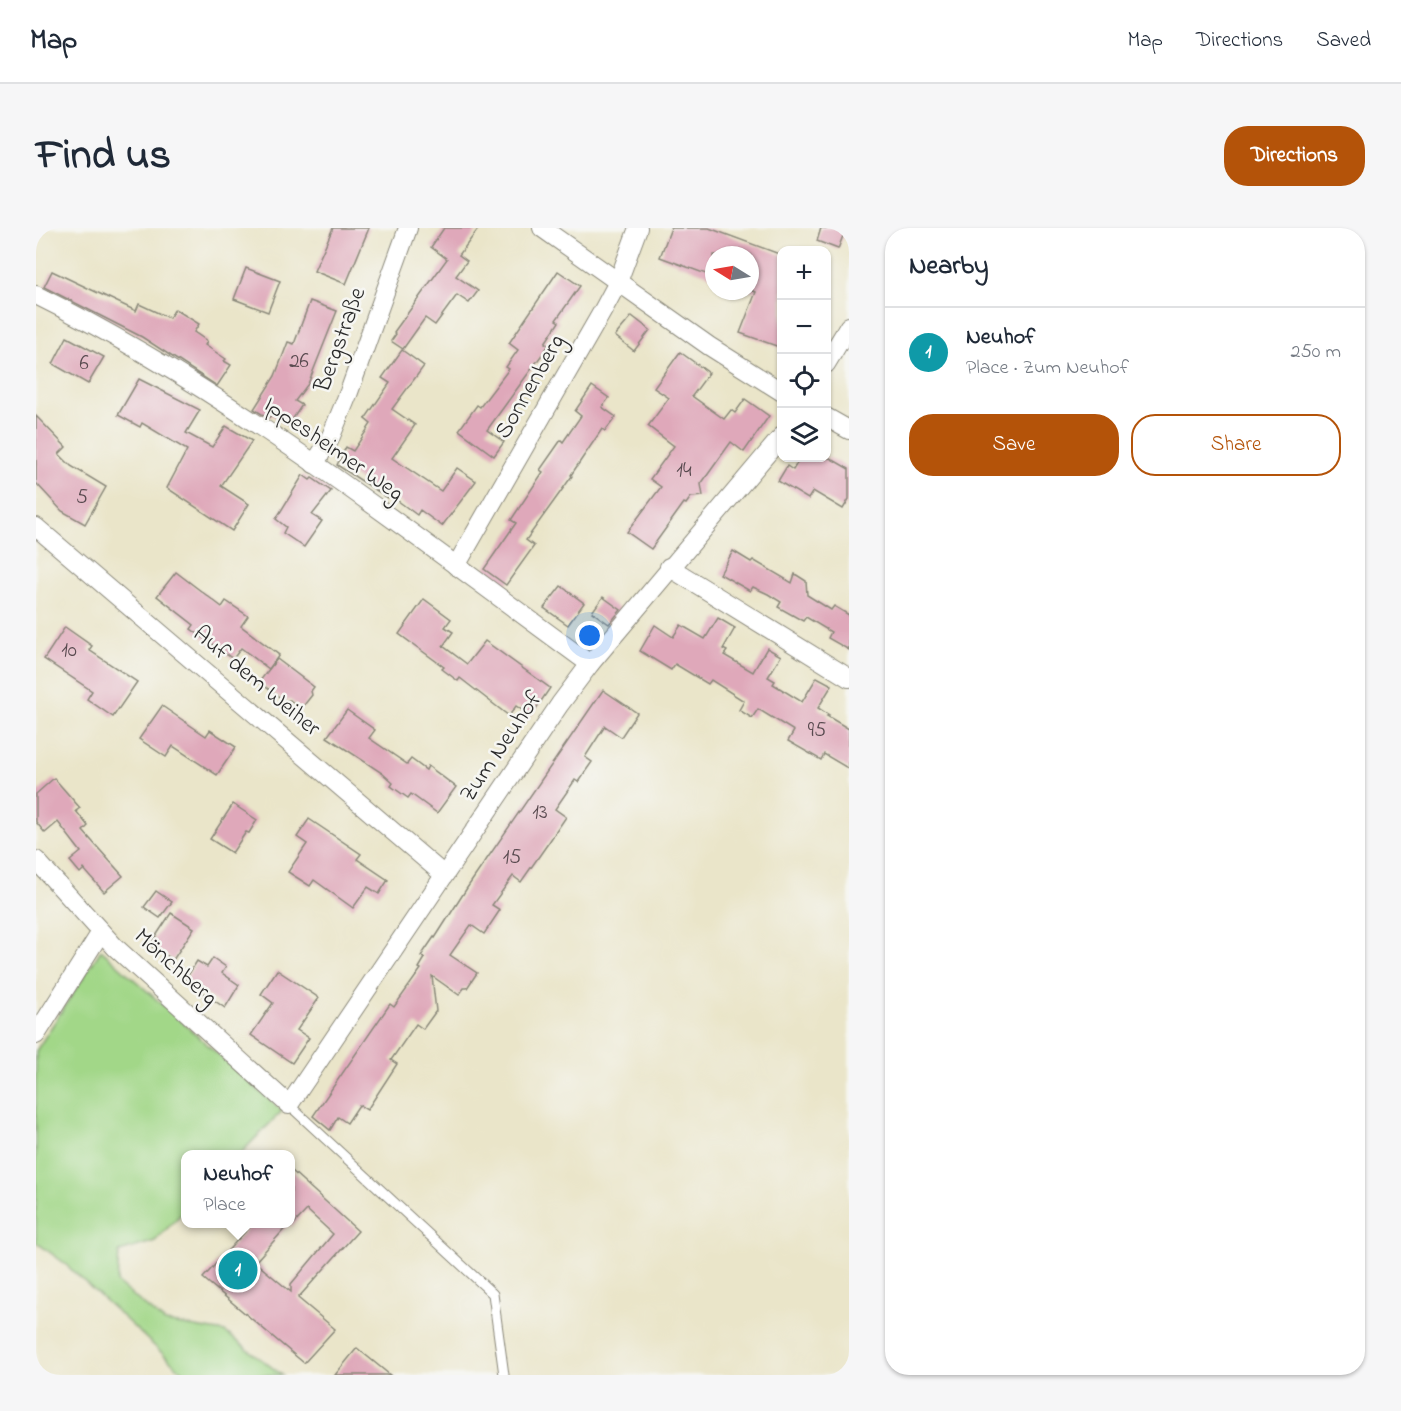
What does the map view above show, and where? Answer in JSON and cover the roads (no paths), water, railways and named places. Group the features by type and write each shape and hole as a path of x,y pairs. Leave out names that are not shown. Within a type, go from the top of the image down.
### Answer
{"street":[{"name":"Bergstraße","path":"314,464 329,441 408,228"},
{"path":"542,228 709,346 777,389"},
{"name":"Sonnenberg","path":"456,566 618,282 638,228"},
{"name":"Ippesheimer Weg","path":"36,295 109,332 162,363 314,464 590,664"},
{"path":"831,356 849,326"},
{"path":"831,420 849,430"},
{"name":"Zum Neuhof","path":"289,1105 590,664 669,567 777,442"},
{"name":"Auf dem Weiher","path":"36,526 444,875"},
{"path":"669,567 849,678"},
{"name":"Mönchberg","path":"36,860 101,932 289,1105"},
{"path":"36,1035 101,932"}],"lane":[{"path":"289,1105 493,1294 504,1375"}],"place":[{"name":"Neuhof","path":"238,1270"}]}
